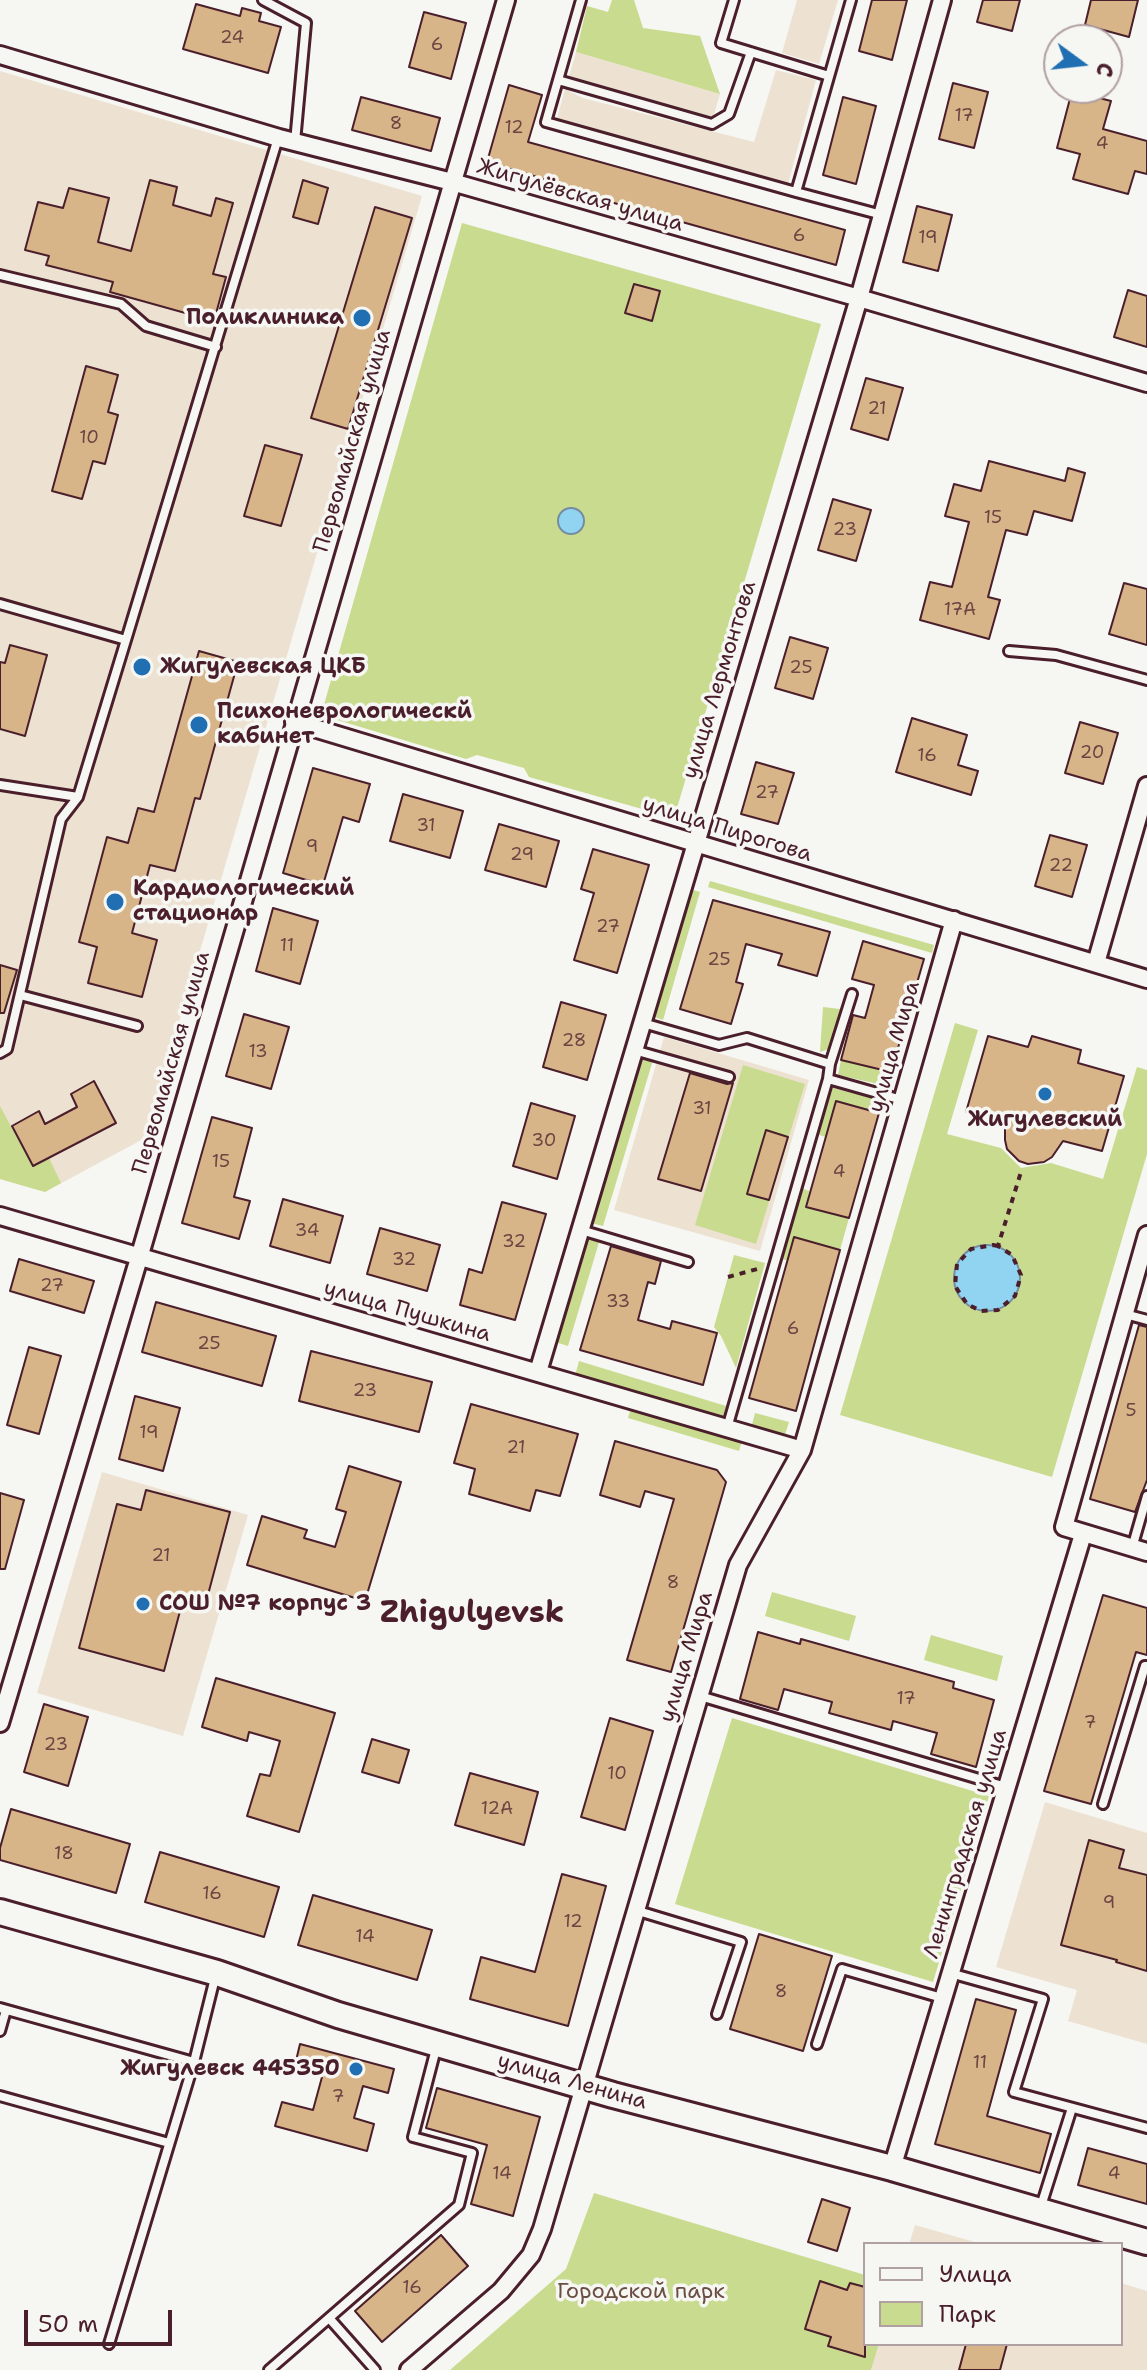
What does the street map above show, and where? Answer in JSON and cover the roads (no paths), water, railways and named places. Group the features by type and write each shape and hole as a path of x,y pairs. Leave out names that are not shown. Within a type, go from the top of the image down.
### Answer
{"street":[{"name":"Первомайская улица","path":"0,1723 506,0"},
{"name":"улица Лермонтова","path":"538,1372 859,298 942,0"},
{"name":"Жигулёвская улица","path":"0,55 287,140 452,182 1147,383"},
{"name":"улица Пирогова","path":"294,722 1147,979"},
{"path":"1096,963 1147,786"},
{"name":"улица Мира","path":"409,2370 501,2291 531,2255 542,2229 738,1565 802,1450 954,920"},
{"name":"улица Пушкина","path":"0,1216 802,1450"},
{"path":"1140,1550 1064,1527 1147,1235"},
{"name":"Ленинградская улица","path":"892,2168 1083,1534"},
{"name":"улица Ленина","path":"0,1912 217,1973 338,2015 437,2044 892,2168 1147,2242"}],"lane":[{"path":"0,1053 7,1049 61,819 78,797 216,347 287,140 306,23 263,0"},
{"path":"581,0 546,122 882,215"},
{"path":"734,0 721,43 829,76"},
{"path":"796,192 851,0"},
{"path":"558,80 712,124 729,114 751,52"},
{"path":"0,275 121,304 146,326 216,347"},
{"path":"0,604 126,640"},
{"path":"1009,651 1056,655 1147,680"},
{"path":"0,785 78,797"},
{"path":"727,1428 852,994"},
{"path":"20,995 137,1026"},
{"path":"641,1022 719,1045 747,1038 830,1064"},
{"path":"633,1050 729,1077"},
{"path":"828,1079 902,1100"},
{"path":"580,1229 688,1262"},
{"path":"1125,1314 1147,1320"},
{"path":"1140,1550 1147,1496"},
{"path":"1103,1804 1147,1666"},
{"path":"699,1696 1006,1787"},
{"path":"635,1910 741,1942 717,2014"},
{"path":"817,2044 842,1969 942,1998"},
{"path":"950,1972 1043,1999 1014,2092 1147,2128"},
{"path":"109,2344 194,2062 217,1973"},
{"path":"0,2031 3,2009 194,2062"},
{"path":"269,2370 459,2205 472,2153 413,2137 437,2044"},
{"path":"0,2096 169,2143"},
{"path":"1040,2211 1072,2108"},
{"path":"329,2318 375,2370"}],"water":[{"path":"571,508 580,512 584,521 580,530 571,534 562,530 558,521 562,512"},
{"path":"981,1245 993,1245 1005,1250 1015,1260 1020,1278 1018,1291 1005,1306 993,1311 981,1311 969,1306 959,1296 954,1284 954,1272 959,1260 969,1250"}],"place":[{"name":"Поликлиника","path":"362,318"},
{"name":"Жигулевская ЦКБ","path":"142,667"},
{"name":"Психоневрологическй кабинет","path":"199,725"},
{"name":"Кардиологический стационар","path":"115,902"},
{"name":"Жигулевский","path":"1045,1094"},
{"name":"СОШ №7 корпус 3","path":"143,1604"},
{"name":"Жигулевск 445350","path":"356,2069"}],"district":[{"name":"Zhigulyevsk","path":"472,1614"}],"park label":[{"name":"Городской парк","path":"641,2292"}]}
